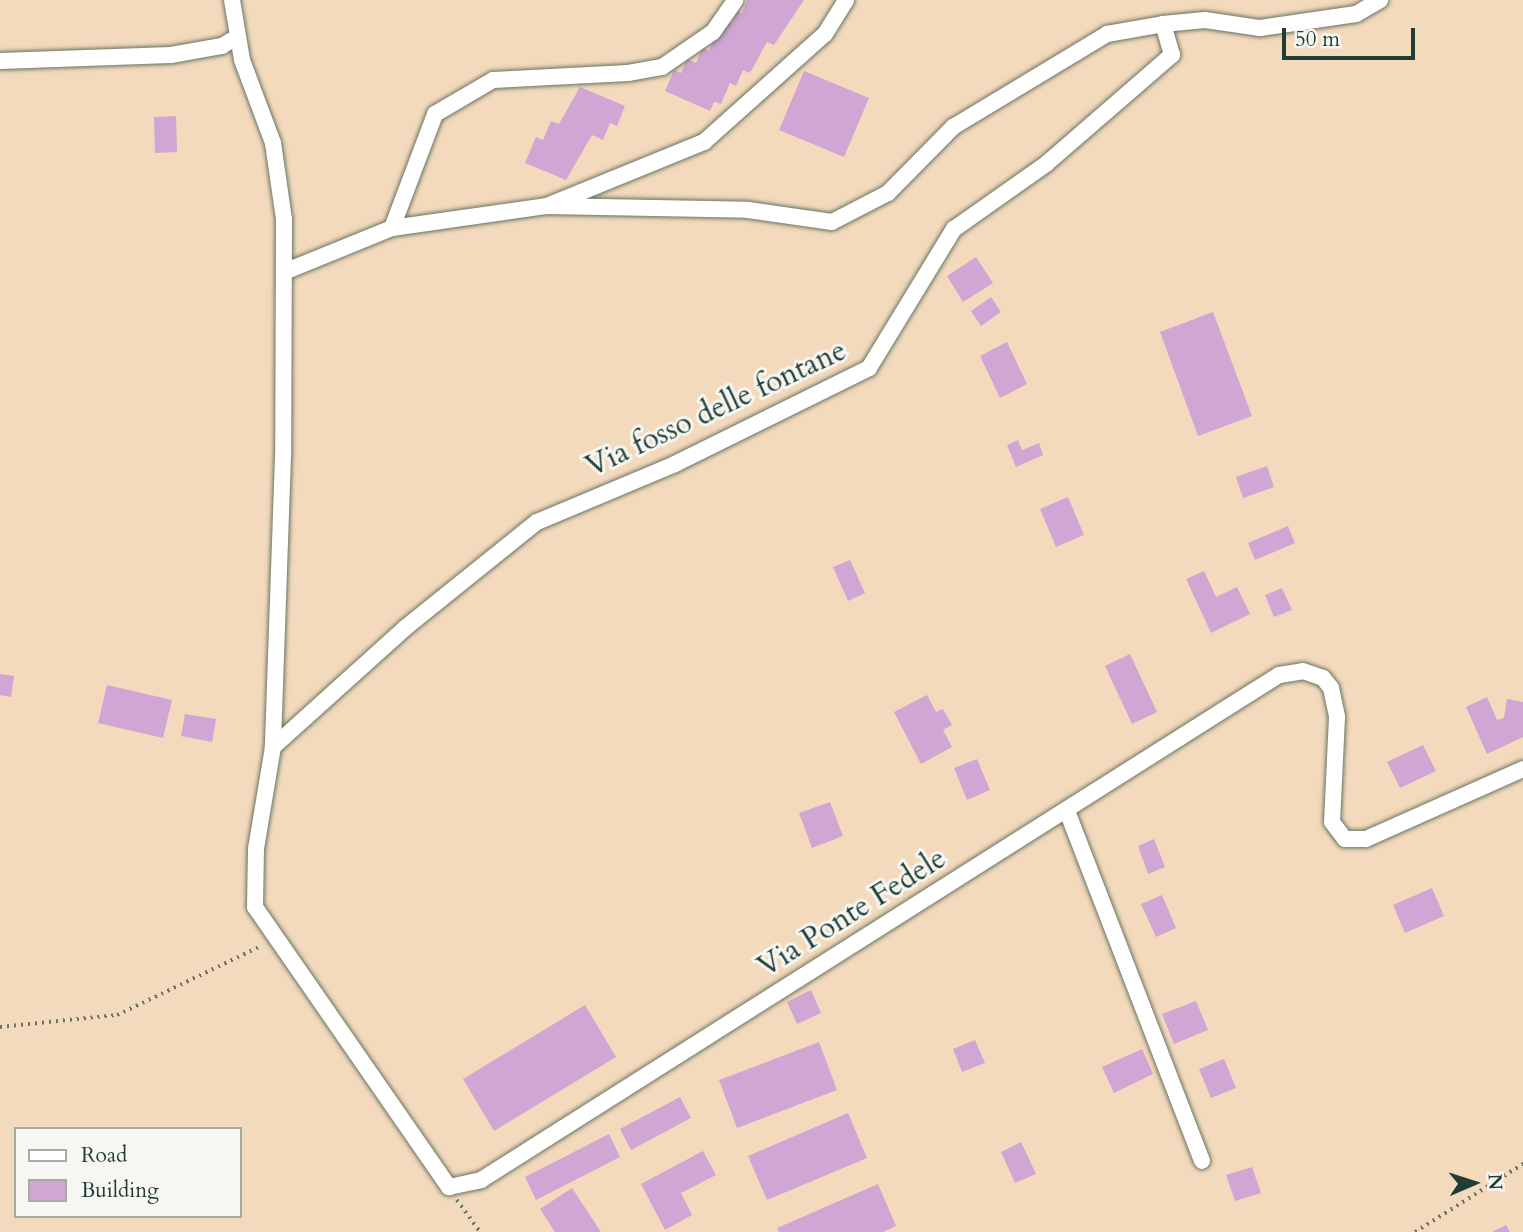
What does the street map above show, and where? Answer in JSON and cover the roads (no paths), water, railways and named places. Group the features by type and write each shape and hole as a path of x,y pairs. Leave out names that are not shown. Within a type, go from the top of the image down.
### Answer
{"street":[{"path":"232,0 237,37 277,160 284,272 273,747"},
{"path":"393,228 435,114 493,80 628,74 662,67 713,32 735,0"},
{"path":"547,206 704,142 825,34 846,0"},
{"path":"284,272 393,228 547,206 748,210 832,222 888,193 953,127 1107,34 1205,20 1260,28 1303,23 1356,14 1380,0"},
{"name":"Via fosso delle fontane","path":"273,747 405,628 537,522 675,464 869,368 954,229 1046,164 1172,55 1163,24"},
{"path":"0,61 172,55 222,46 237,37"},
{"name":"Via Ponte Fedele","path":"273,747 252,894 255,907 449,1187 481,1180 1279,675 1303,671 1323,678 1331,688 1337,717 1332,822 1345,839 1366,839 1523,769"},
{"path":"1067,811 1202,1161"}]}
